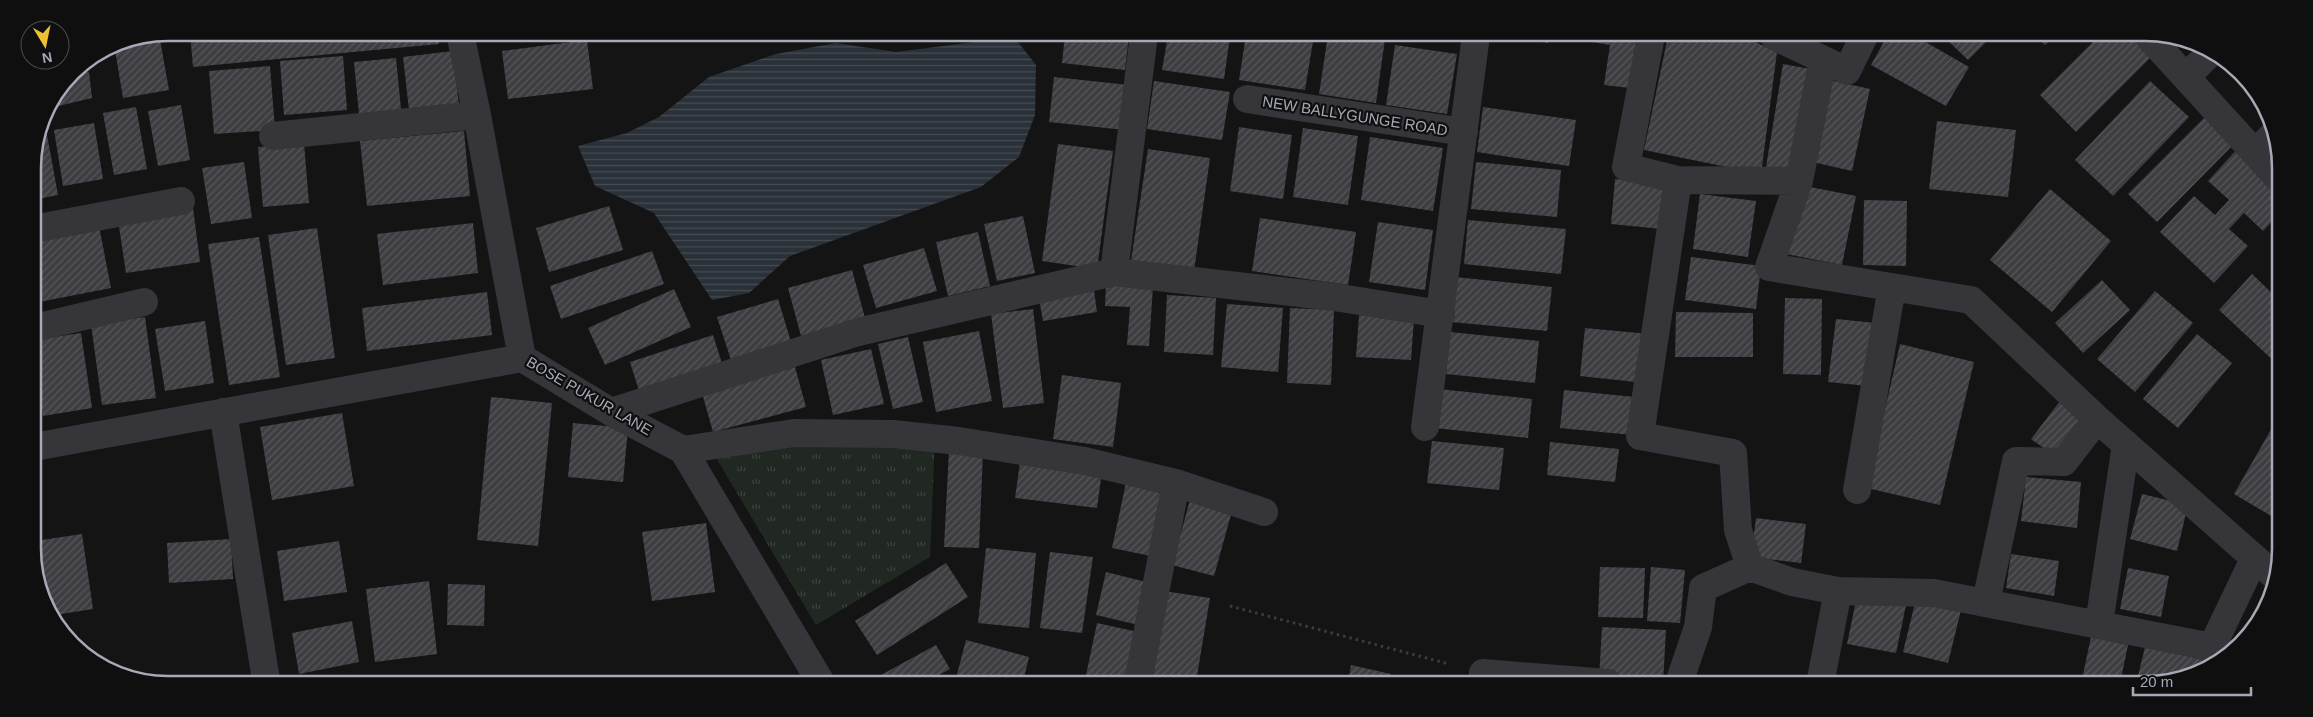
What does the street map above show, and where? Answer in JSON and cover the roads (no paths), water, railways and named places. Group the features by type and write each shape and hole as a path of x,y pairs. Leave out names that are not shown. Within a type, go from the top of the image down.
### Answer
{"street":[{"path":"1425,427 1475,41"},
{"path":"1650,41 1626,167 1678,180 1799,181"},
{"path":"1785,41 1847,71 1862,41"},
{"name":"BOSE PUKUR LANE","path":"462,42 522,358 611,412 683,450"},
{"path":"1114,272 1143,42"},
{"path":"2153,42 2186,78 2264,143 2272,162"},
{"path":"2186,78 2206,57"},
{"path":"1823,60 1799,181 1769,267 1971,300 2097,419 2269,571"},
{"name":"NEW BALLYGUNGE ROAD","path":"1246,100 1464,132"},
{"path":"273,136 477,115"},
{"path":"1678,180 1640,436 1733,453 1738,530 1750,567"},
{"path":"42,227 181,201"},
{"path":"611,412 858,332 1114,272 1334,297 1441,314"},
{"path":"1857,490 1892,287"},
{"path":"42,326 144,302"},
{"path":"41,446 522,358"},
{"path":"223,412 265,676"},
{"path":"1986,602 2016,461 2064,462 2097,419"},
{"path":"817,676 683,450 794,433 893,434 959,441 1085,461 1176,483 1264,512"},
{"path":"2099,624 2126,444"},
{"path":"1139,676 1176,483"},
{"path":"1682,675 1698,627 1704,588 1750,567 1792,582 1838,591 1934,593 2212,647 2254,558"},
{"path":"1822,675 1838,591"}]}
